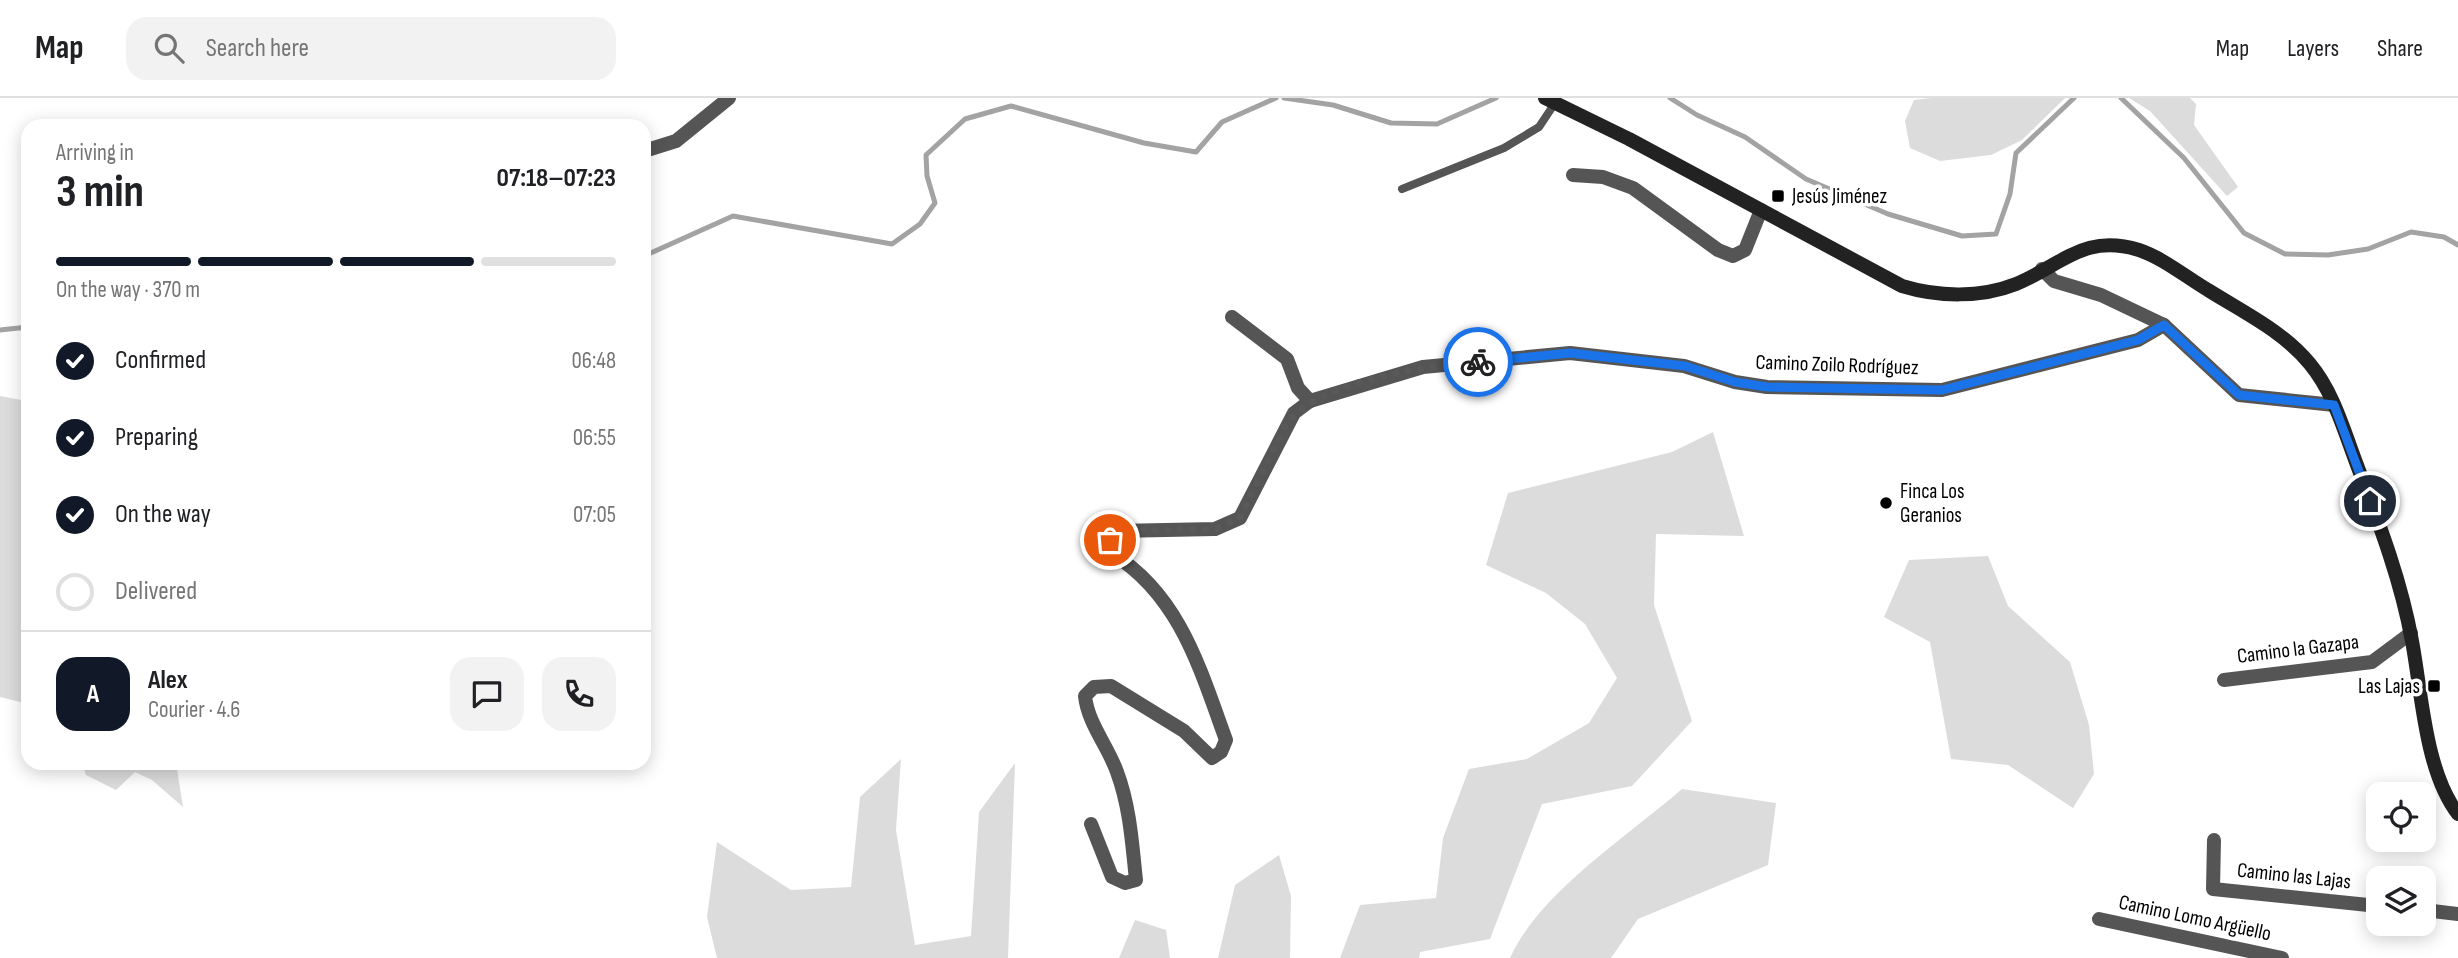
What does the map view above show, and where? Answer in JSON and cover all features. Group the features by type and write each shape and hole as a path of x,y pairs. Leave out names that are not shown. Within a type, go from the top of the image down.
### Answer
{"main road":[{"path":"1550,101 1629,139 1885,277 1925,293 1963,294 2003,288 2072,252 2107,245 2142,251 2286,340 2320,378 2334,405 2398,573 2436,770 2444,791 2458,814"}],"street":[{"path":"651,149 676,141 729,98"},
{"path":"1573,175 1603,177 1633,188 1718,250 1733,256 1745,250 1761,211"},
{"path":"2042,269 2054,281 2101,295 2164,325 2239,395 2334,405"},
{"path":"1232,317 1287,359 1298,388 1310,401"},
{"name":"Camino Zoilo Rodríguez","path":"1091,824 1112,877 1125,883 1136,880 1124,793 1109,753 1087,711 1085,696 1094,687 1111,686 1184,731 1212,758 1222,752 1226,740 1194,654 1161,594 1138,569 1113,554 1110,540 1115,531 1215,529 1240,518 1285,426 1294,413 1310,401 1423,367 1570,353 1685,366 1735,382 1767,387 1942,390 2138,340 2164,325"},
{"name":"Camino la Gazapa","path":"2224,680 2372,662 2411,633"},
{"name":"Camino las Lajas","path":"2214,840 2213,889 2366,905"},
{"path":"2436,911 2458,914"},
{"name":"Camino Lomo Argüello","path":"2099,919 2282,958"}],"lane":[{"path":"1402,189 1504,148 1539,127 1550,101"}],"shaded area":[{"path":"2065,98 2022,140 1991,155 1940,161 1910,148 1905,121 1914,100"},
{"path":"2129,98 2190,98 2196,104 2194,125 2238,187 2227,196 2150,111"},
{"path":"0,396 21,400 21,702 0,697"},
{"path":"1713,432 1744,536 1656,534 1654,605 1692,721 1632,786 1542,804 1490,939 1420,952 1419,958 1340,958 1360,905 1436,898 1443,838 1469,769 1527,759 1589,723 1617,678 1585,624 1546,593 1486,565 1508,493 1672,452"},
{"path":"1988,556 2008,606 2070,662 2089,725 2094,774 2073,808 2008,765 1951,759 1930,642 1884,617 1909,560"},
{"path":"901,759 896,830 915,945 971,936 979,812 1015,763 1008,958 717,958 707,917 717,842 791,890 851,887 860,797"},
{"path":"84,770 177,770 183,807 152,780 135,772 116,790 86,775"},
{"path":"1682,789 1776,803 1768,865 1638,919 1611,958 1510,958 1524,934 1563,888"},
{"path":"1279,855 1291,896 1290,958 1218,958 1235,885"},
{"path":"1135,920 1166,930 1170,958 1119,958"}],"waterway":[{"path":"651,253 733,216 892,244 920,224 935,203 927,176 926,155 965,119 1011,106 1144,143 1196,152 1222,122 1276,98"},
{"path":"1284,98 1333,105 1391,123 1437,124 1496,98"},
{"path":"1670,98 1697,115 1745,137 1806,179 1888,214 1962,236 1996,234 2010,194 2016,153 2074,98"},
{"path":"2121,98 2184,158 2244,233 2285,254 2328,255 2368,249 2411,232 2444,237 2458,245"},
{"path":"0,330 21,328"}],"way so far":[{"path":"1110,540 1115,531 1215,529 1240,518 1251,501 1285,426 1294,413 1310,401 1423,367 1478,362"}],"place":[{"name":"Jesús Jiménez","path":"1778,196"},
{"name":"Finca Los Geranios","path":"1886,503"},
{"name":"Las Lajas","path":"2434,686"}],"route":[{"path":"1478,362 1570,353 1685,366 1735,382 1767,387 1942,390 2138,340 2164,325 2239,395 2334,405 2370,501"}]}
